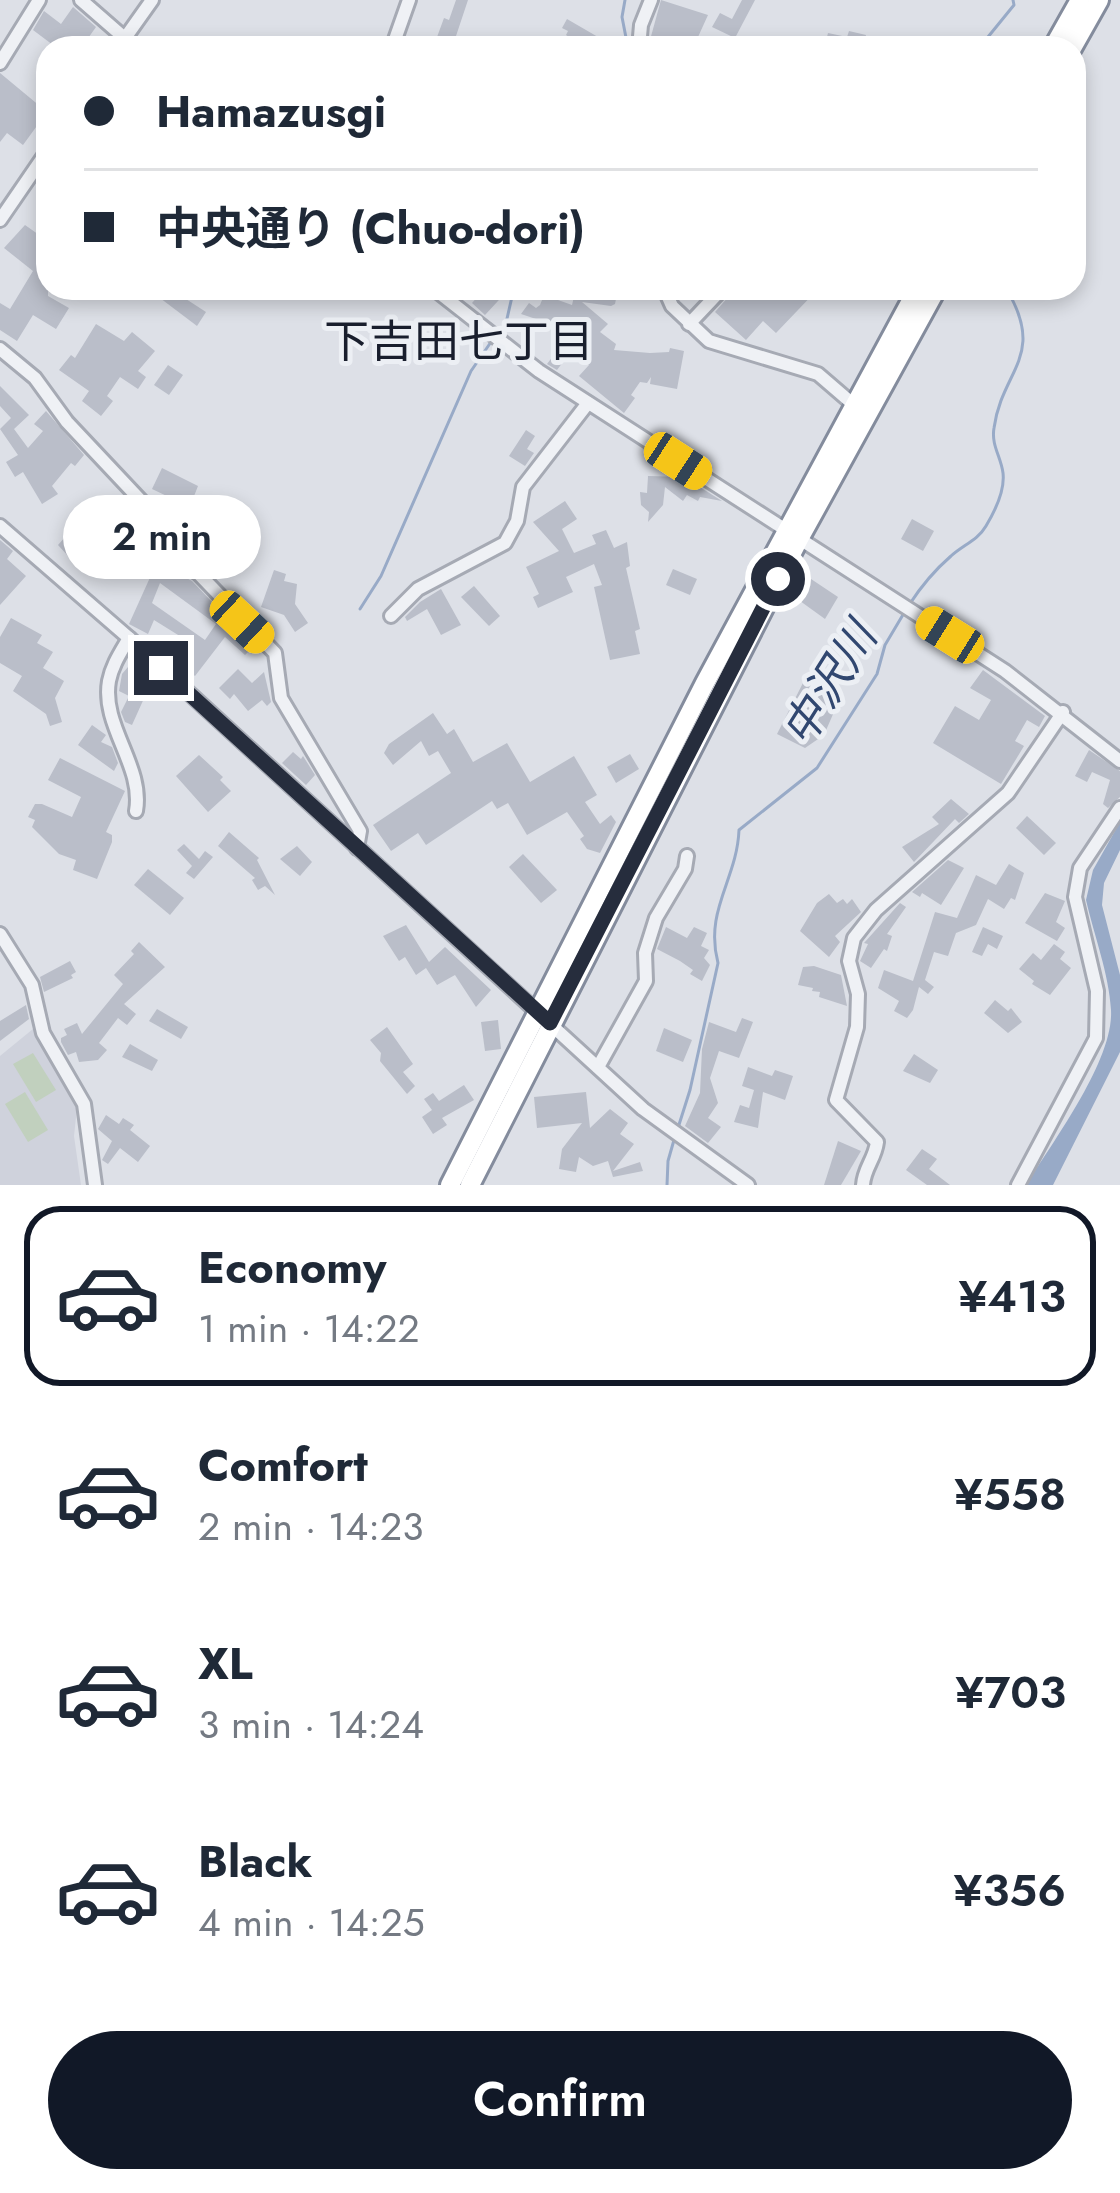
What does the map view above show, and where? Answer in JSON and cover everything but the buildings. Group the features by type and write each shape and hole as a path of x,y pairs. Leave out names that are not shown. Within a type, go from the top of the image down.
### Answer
{"highway":[{"path":"1060,36 1080,0"},
{"path":"1079,36 1099,0"},
{"path":"450,1185 544,1019 911,300"},
{"path":"792,535 930,300"},
{"path":"473,1184 544,1019"}],"street":[{"path":"0,63 39,0"},
{"path":"81,0 116,36"},
{"path":"126,36 152,0"},
{"path":"396,36 410,0"},
{"path":"640,36 651,0"},
{"path":"0,220 36,168"},
{"path":"448,300 539,371 1063,712 1120,760"},
{"path":"669,300 710,340 818,374 854,405"},
{"path":"689,324 712,300"},
{"path":"0,349 34,378 67,422 145,505 146,526 157,550 199,573 275,653 280,698 360,831 358,848"},
{"path":"391,616 418,589 505,543 517,521 524,487 588,403"},
{"path":"0,526 129,638 643,1109 748,1185"},
{"path":"129,638 113,665 108,686 109,704 139,793 136,811"},
{"path":"863,1185 864,1170 878,1142 836,1100 856,1027 858,994 849,961 854,938 876,910 1008,793 1063,712"},
{"path":"1018,1185 1096,1038 1096,991 1075,897 1080,868 1120,808"},
{"path":"598,1067 646,982 645,953 656,918 685,869 687,856"},
{"path":"0,934 32,985 43,1033 84,1104 95,1185"}],"shaded area":[{"path":"33,1029 77,1108 74,1136 81,1185 0,1185 0,1056"}],"green space":[{"path":"33,1053 56,1090 36,1102 13,1064"},
{"path":"25,1092 48,1130 28,1142 5,1104"}],"water":[{"path":"1120,822 1120,850 1104,883 1102,905 1120,975 1120,1052 1053,1185 1026,1185 1092,1076 1109,1030 1107,983 1086,900 1093,870"}],"waterway":[{"path":"625,0 626,36"},
{"name":"中沢川","path":"989,36 1014,5 1013,0"},
{"path":"497,335 506,323 511,300"},
{"name":"中沢川","path":"909,605 940,567 983,531 1001,493 1003,473 994,428 1018,362 1023,331 1012,300"},
{"path":"360,609 381,576 471,371 491,342"},
{"name":"中沢川","path":"677,1131 718,963 715,927 739,830 817,768 877,674 885,645 904,613"},
{"name":"中沢川","path":"667,1185 674,1140"}],"district":[{"name":"下吉田七丁目","path":"459,341"}],"route":[{"path":"161,668 550,1023 778,579"}]}
